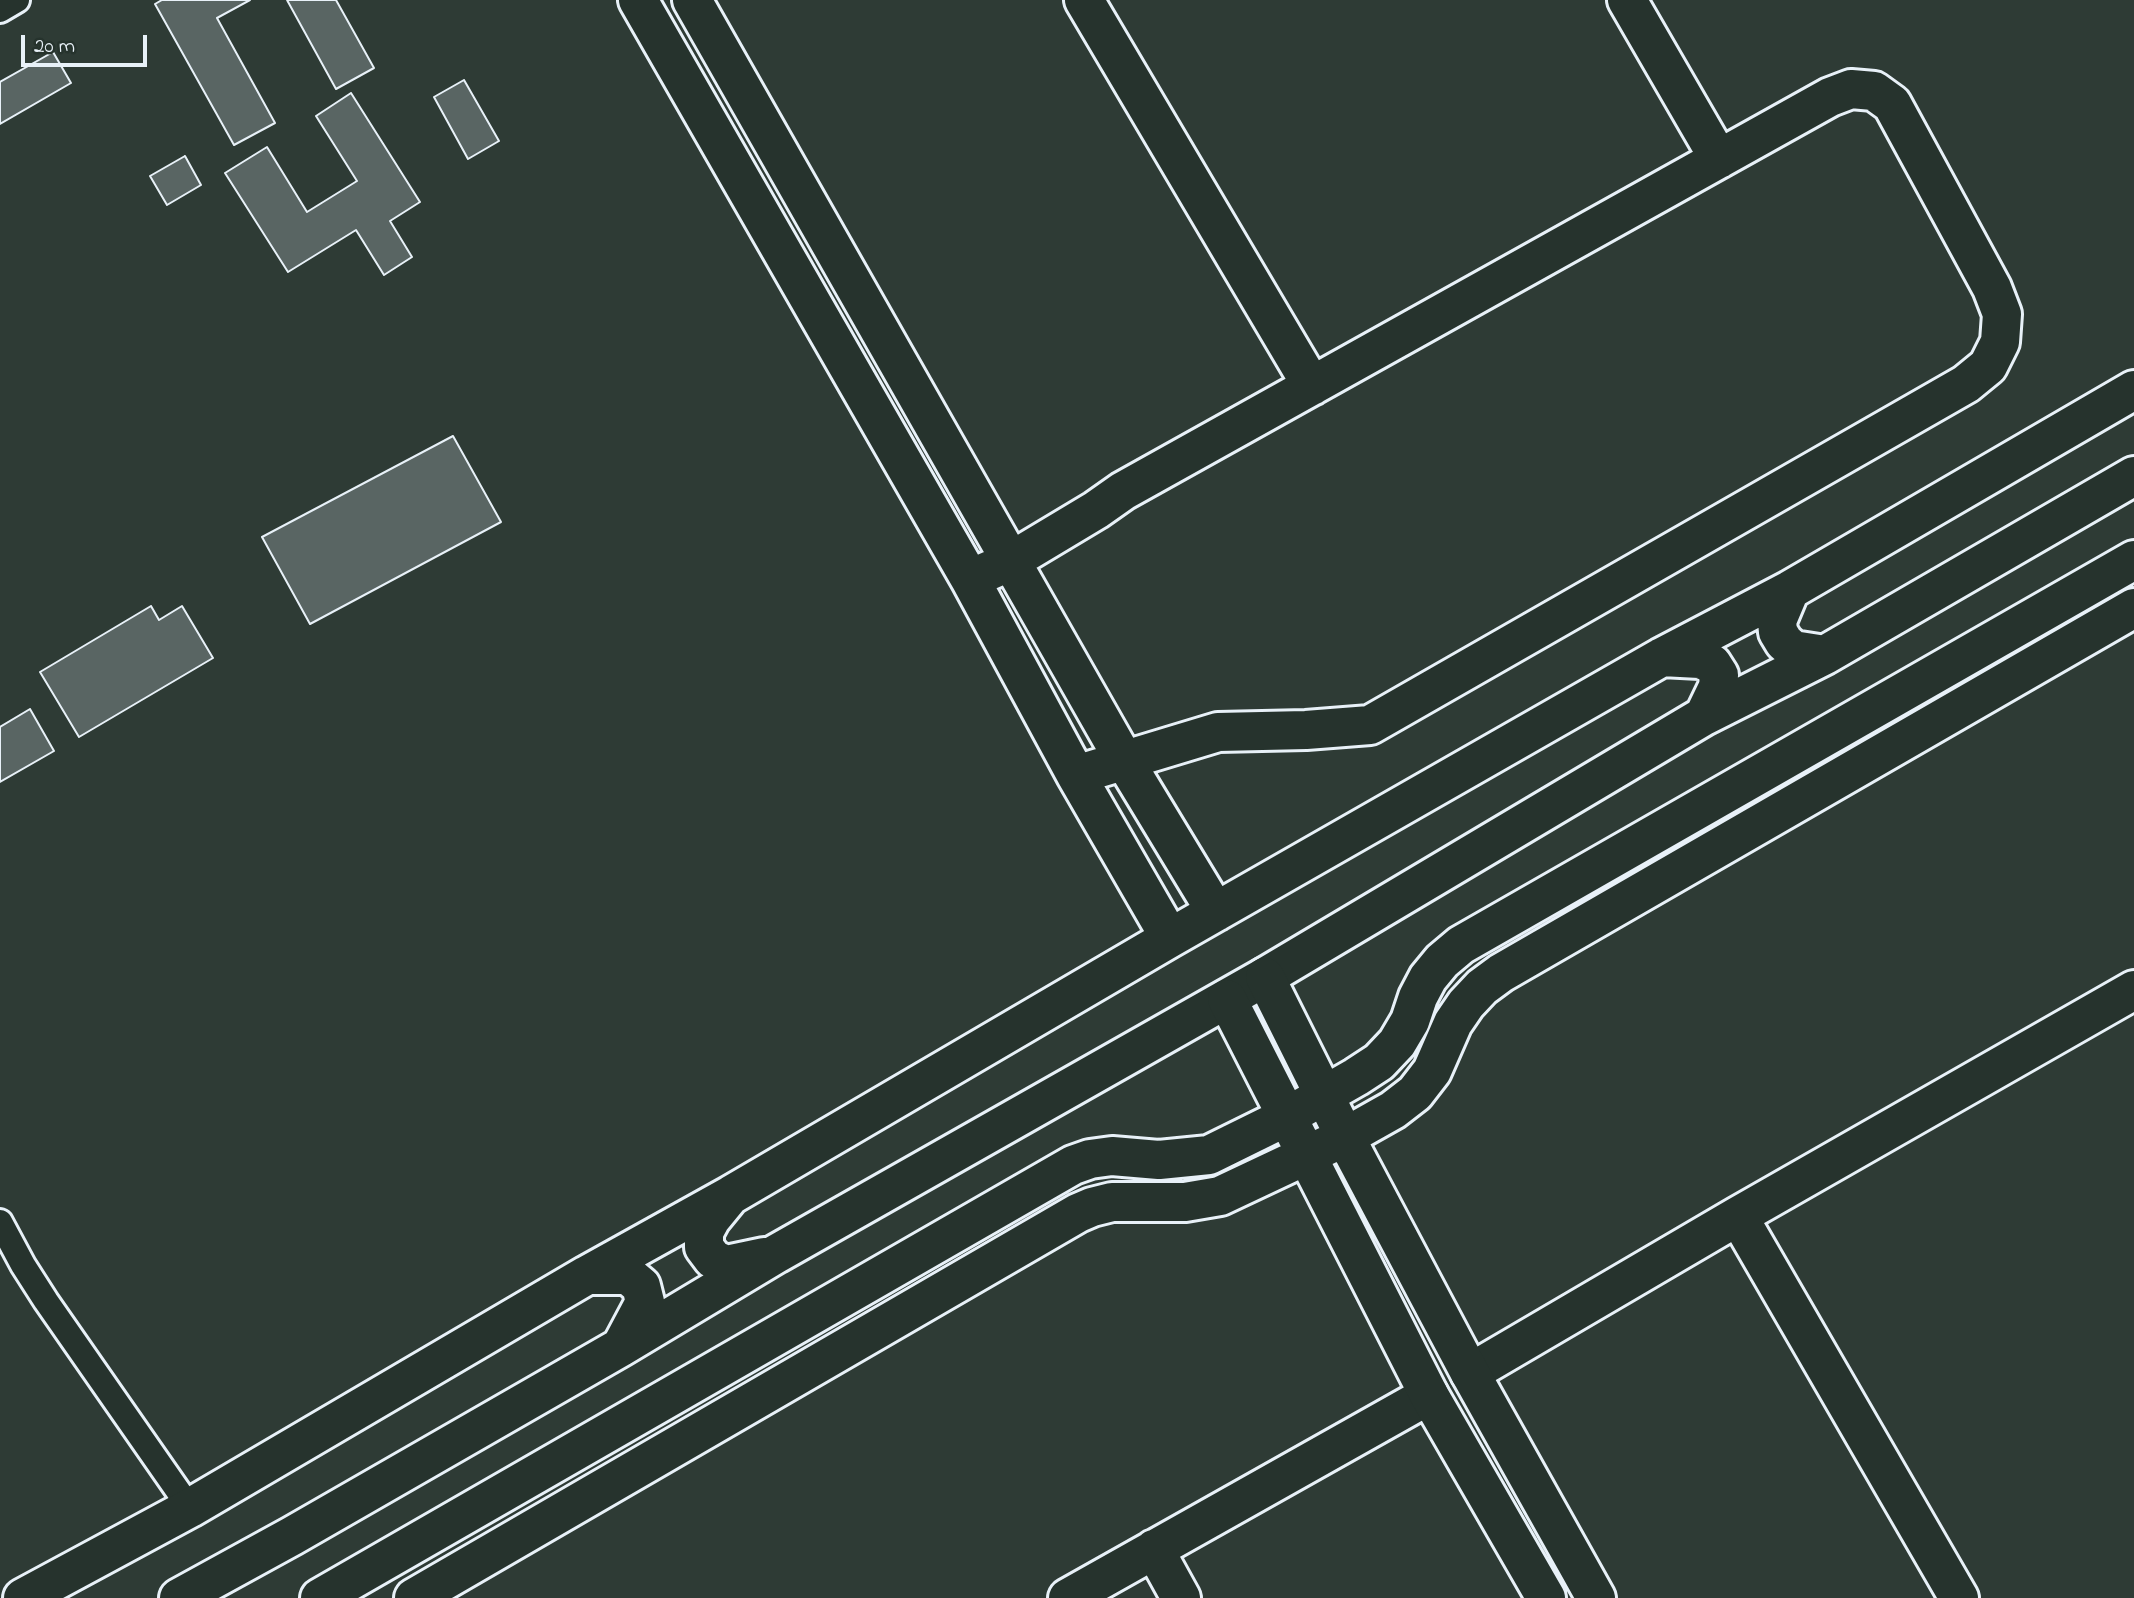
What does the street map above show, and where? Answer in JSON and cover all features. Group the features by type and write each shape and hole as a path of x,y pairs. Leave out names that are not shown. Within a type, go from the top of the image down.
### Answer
{"street":[{"path":"638,0 970,579 1076,775 1170,938"},
{"path":"692,0 1124,760 1216,912"},
{"path":"1084,0 1312,386"},
{"path":"1627,0 1719,159"},
{"path":"970,579 1011,561 1123,491 1830,97 1851,89 1874,91 1892,104 1992,288 2002,314 2000,342 1988,366 1966,384 1370,725 1218,732 1076,775"},
{"path":"23,1598 191,1508 587,1275 731,1195 1170,938 1662,657 1790,590 2134,390"},
{"path":"179,1598 621,1347 776,1254 1227,999 1704,716 1825,655 2134,476"},
{"path":"320,1598 740,1354 1073,1165 1112,1156 1159,1160 1209,1155 1325,1095 1379,1062 1397,1043 1410,1021 1428,978 1442,961 1461,945 2134,560"},
{"path":"1790,590 1777,621 1778,632 1793,650 1825,655"},
{"path":"414,1598 1065,1220 1092,1207 1130,1201 1185,1202 1220,1196 1345,1137 1393,1110 1415,1093 1432,1071 1454,1023 1466,1004 1482,987 1501,973 2134,608"},
{"path":"1662,657 1700,659 1712,664 1719,675 1718,687 1704,716"},
{"path":"1825,736 1847,773"},
{"path":"1265,977 1345,1137 1470,1373 1596,1598"},
{"path":"1227,999 1429,1395 1546,1598"},
{"path":"1470,1373 1738,1216 2130,1002"},
{"path":"731,1195 704,1232 705,1247 713,1259 726,1265 776,1254"},
{"path":"1738,1216 1959,1598"},
{"path":"587,1275 628,1275 641,1286 645,1302 621,1347"},
{"path":"740,1354 765,1395"},
{"path":"1068,1598 1429,1395"},
{"path":"1154,1549 1181,1598"}],"lane":[{"path":"0,10 17,0"},
{"path":"0,1222 46,1301 191,1508"}],"building":[{"path":"162,0 250,0 217,18 275,123 234,145 155,4"},
{"path":"287,0 336,0 374,68 336,89"},
{"path":"53,52 71,83 0,124 0,82"},
{"path":"464,80 499,141 468,159 434,97"},
{"path":"351,93 420,202 390,221 412,257 384,275 356,230 288,272 225,173 267,147 307,212 357,181 316,116"},
{"path":"185,156 201,185 167,205 150,176"},
{"path":"453,436 501,522 310,624 262,537"},
{"path":"151,606 159,620 182,606 213,658 79,737 40,672"},
{"path":"30,709 54,751 0,782 0,727"}]}
